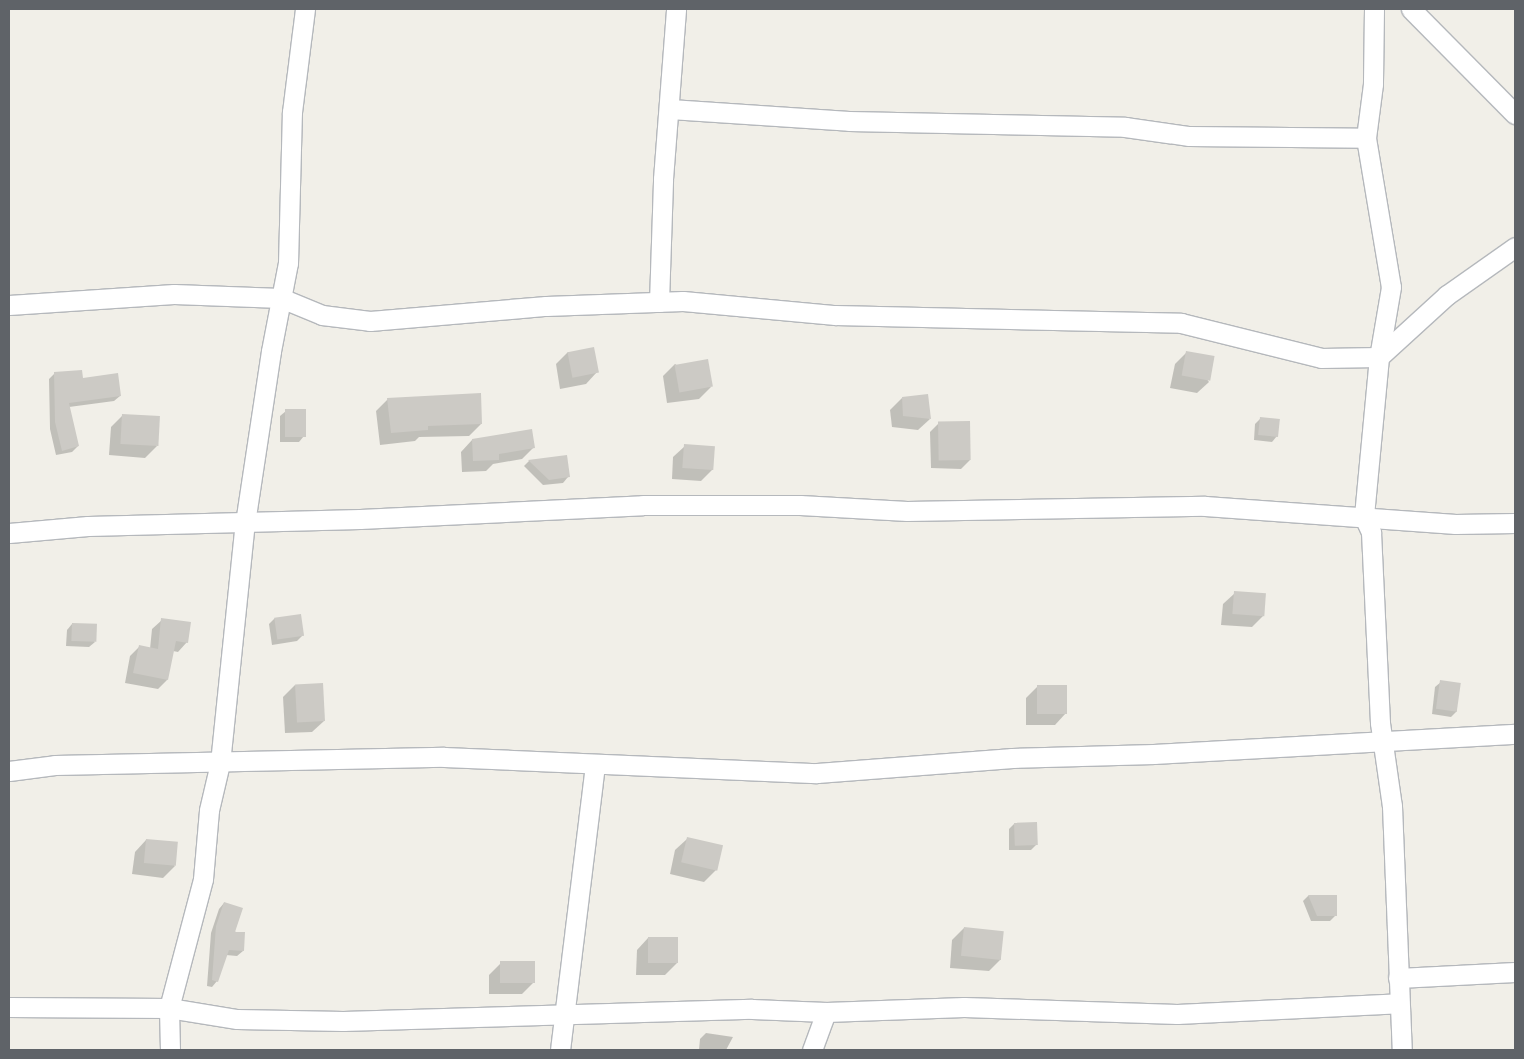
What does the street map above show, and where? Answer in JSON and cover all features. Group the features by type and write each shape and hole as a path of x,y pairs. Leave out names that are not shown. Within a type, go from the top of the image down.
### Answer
{"street":[{"path":"170,1050 169,1008 203,879 209,810 220,763 246,522 288,264 292,112 305,9"},
{"path":"659,302 663,179 670,109 676,9"},
{"path":"1374,9 1372,84 1366,138 1391,288 1379,357 1364,517 1371,532 1382,740 1392,806 1402,1050"},
{"path":"1411,9 1515,114"},
{"path":"670,109 849,121 1125,127 1189,136 1366,138"},
{"path":"9,305 174,294 281,298 322,315 370,321 546,306 683,301 835,315 1181,323 1321,358 1379,357 1447,295 1515,247"},
{"path":"9,533 88,526 246,522 643,506 800,505 907,511 1205,506 1455,524 1515,523"},
{"path":"9,771 55,765 444,758 818,773 1012,758 1154,754 1515,734"},
{"path":"560,1050 595,765"},
{"path":"1398,978 1515,972"},
{"path":"9,1008 169,1008 237,1019 343,1022 752,1009 826,1012 964,1008 1177,1014 1399,1003"},
{"path":"812,1050 826,1012"}],"building":[{"path":"594,347 599,373 572,378 567,352"},
{"path":"1186,351 1215,356 1210,381 1182,376"},
{"path":"708,359 713,387 679,392 675,365"},
{"path":"82,370 83,378 118,373 121,396 69,403 79,446 62,451 55,422 54,372"},
{"path":"481,393 482,424 428,426 428,430 391,433 387,398"},
{"path":"928,394 931,419 903,416 902,397"},
{"path":"285,409 306,409 306,437 285,437"},
{"path":"122,414 160,416 158,446 120,444"},
{"path":"1260,417 1280,419 1278,437 1258,435"},
{"path":"970,421 971,460 939,461 938,422"},
{"path":"532,429 535,448 499,454 499,460 473,461 472,439"},
{"path":"684,444 715,446 713,470 682,468"},
{"path":"567,455 570,477 549,480 528,460"},
{"path":"1234,591 1266,593 1264,616 1232,614"},
{"path":"301,614 304,636 277,640 274,618"},
{"path":"161,618 191,622 188,643 176,641 168,680 133,673 139,645 158,649"},
{"path":"72,623 97,624 96,642 71,641"},
{"path":"1440,680 1461,683 1457,712 1436,709"},
{"path":"323,683 325,721 297,722 295,684"},
{"path":"1037,685 1067,685 1067,714 1037,714"},
{"path":"1037,822 1038,845 1015,846 1014,823"},
{"path":"687,837 723,845 717,871 681,862"},
{"path":"146,839 178,842 176,866 144,863"},
{"path":"1308,895 1337,895 1337,916 1317,916"},
{"path":"224,902 243,908 235,932 245,932 244,951 229,950 218,982 212,980 216,926"},
{"path":"964,927 1004,931 1001,960 961,956"},
{"path":"648,937 678,937 678,963 648,963"},
{"path":"500,961 535,961 535,983 500,983"}]}
